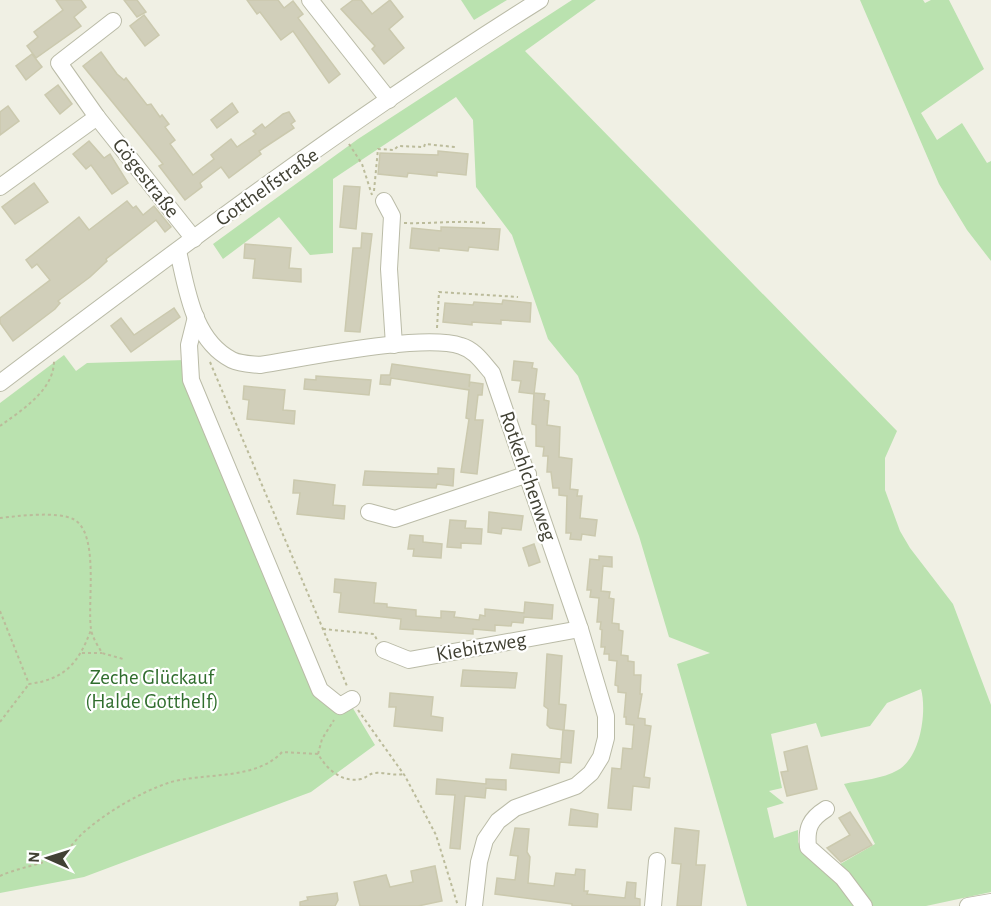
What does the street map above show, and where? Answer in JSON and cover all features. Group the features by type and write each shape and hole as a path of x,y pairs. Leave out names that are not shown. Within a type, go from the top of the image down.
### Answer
{"street":[{"path":"310,0 389,100"},
{"name":"Gotthelfstraße","path":"0,383 194,239 389,100 540,0"},
{"name":"Gögestraße","path":"113,21 60,63 98,117 194,239"},
{"name":"Gögestraße","path":"0,187 98,117"},
{"path":"378,199 392,216 389,269 394,345"},
{"name":"Rotkehlchenweg","path":"178,251 196,317 212,346 234,361 260,365 394,345 436,343 462,346 477,356 492,373 580,629 606,716 606,738 601,757 591,773 576,786 516,808 498,821 485,840 474,906"},
{"path":"196,317 189,345 191,380 320,690 346,703"},
{"path":"369,512 395,519 528,474"},
{"name":"Kiebitzweg","path":"384,650 409,660 580,629"},
{"path":"826,809 813,817 806,832 808,847 843,878 864,906"},
{"path":"653,906 657,861"},
{"path":"968,906 991,902"}],"path":[{"path":"378,199 378,149 394,150 398,146 424,147 425,144 456,147"},
{"path":"351,148 362,164 368,188 378,199"},
{"path":"407,223 438,224 456,220 485,222"},
{"path":"436,343 439,292 518,297"},
{"path":"0,426 48,384 54,372 53,343"},
{"path":"209,361 323,629 346,703 364,721 403,774 436,835 458,906"},
{"path":"0,518 34,515 72,518 83,527 88,545 90,630 82,653 68,669 50,681 29,684 0,722"},
{"path":"0,611 29,684"},
{"path":"323,629 374,634 384,650"},
{"path":"90,630 102,653"},
{"path":"82,653 102,653 123,659"},
{"path":"346,703 322,739 318,754 331,773 358,780 375,773 390,776 403,774"},
{"path":"0,876 61,855 86,830 135,798 169,783 228,775 260,766 276,758 282,752 318,754"}],"green space":[{"path":"461,0 507,0 474,20"},
{"path":"572,0 596,0 525,51 897,431 885,458 885,490 900,531 910,548 953,604 991,705 991,892 926,906 871,906 857,883 835,867 875,844 844,784 886,775 906,764 920,733 923,709 921,689 887,703 870,726 821,737 816,723 771,734 782,788 769,791 784,803 767,808 774,838 798,830 798,842 804,853 832,874 860,906 747,906 677,664 710,653 669,637 639,536 578,376 548,339 512,235 476,187 473,120 456,97 333,179 333,253 310,255 279,217 223,259 213,244 358,139"},
{"path":"860,0 923,0 925,3 931,0 949,0 984,69 921,113 937,140 962,123 987,163 991,161 991,261 967,230 939,184"},
{"name":"Zeche Glückauf (Halde Gotthelf)","path":"64,355 76,371 87,363 186,360 317,693 351,705 375,745 311,792 84,877 0,893 0,403"}],"building":[{"path":"56,0 81,0 86,7 74,17 81,26 36,58 27,46 38,37 34,32 63,10"},
{"path":"124,0 137,0 146,12 137,17"},
{"path":"247,0 278,0 284,8 293,1 303,14 298,18 340,74 329,83 293,31 281,40 260,12 257,14"},
{"path":"353,0 361,0 372,14 390,0 403,17 389,29 404,48 384,64 372,49 375,46 341,9"},
{"path":"144,15 159,35 145,46 130,26"},
{"path":"101,52 117,74 124,80 126,78 147,105 151,104 160,117 162,115 169,124 165,127 175,140 170,144 193,175 214,159 211,155 231,139 237,147 256,134 253,131 262,124 265,128 283,114 289,112 295,121 291,124 294,128 259,151 261,154 229,178 221,167 200,183 202,187 185,200 159,166 163,164 83,66"},
{"path":"32,54 42,67 26,80 16,66"},
{"path":"58,85 72,104 60,114 45,95"},
{"path":"232,103 238,112 217,128 211,120"},
{"path":"8,106 19,121 0,135 0,112"},
{"path":"89,141 104,158 110,154 128,183 112,194 91,165 86,169 73,154"},
{"path":"438,151 468,154 466,175 437,172 437,176 408,173 407,177 378,174 380,153 438,155"},
{"path":"34,183 48,202 15,224 2,207"},
{"path":"344,186 360,187 356,229 340,227"},
{"path":"127,201 133,208 136,206 143,215 154,206 171,227 165,232 156,220 106,259 107,261 90,277 58,301 60,303 55,309 13,341 0,323 0,318 50,280 37,264 32,268 26,260 79,217 89,230"},
{"path":"441,227 500,229 498,250 469,247 468,251 439,248 439,251 410,248 412,228 441,231"},
{"path":"362,233 372,234 360,332 345,331 353,248 361,248"},
{"path":"245,244 291,248 289,268 301,269 301,282 253,278 255,259 244,258"},
{"path":"503,300 531,303 530,322 501,320 501,324 472,322 472,325 443,322 445,303 502,304"},
{"path":"174,308 180,317 131,352 111,326 121,318 134,335"},
{"path":"514,361 533,363 532,368 537,369 534,394 519,392 521,381 512,380"},
{"path":"392,364 470,375 469,387 470,382 483,384 482,395 478,395 475,420 483,420 477,474 461,472 469,419 466,418 469,390 391,378 390,385 380,384 381,375 390,375"},
{"path":"316,376 371,380 369,395 304,389 305,379 316,380"},
{"path":"244,386 285,390 283,410 295,411 294,424 247,419 249,400 243,399"},
{"path":"534,393 545,394 544,400 549,401 547,425 560,427 559,457 572,459 570,489 578,490 577,496 582,496 580,518 597,520 595,536 582,534 581,540 570,539 571,533 566,533 567,496 559,495 559,488 553,488 551,472 547,472 548,456 543,456 544,447 536,446 536,425 532,424"},
{"path":"438,468 454,469 453,486 437,484 436,488 363,485 365,471 438,474"},
{"path":"294,480 335,485 333,505 345,506 344,519 297,514 300,493 293,493"},
{"path":"489,512 523,516 521,530 502,528 501,534 488,532"},
{"path":"450,520 466,521 465,528 482,529 481,544 461,543 461,548 447,547"},
{"path":"410,535 423,536 423,542 442,544 441,558 413,556 414,549 408,549"},
{"path":"534,544 540,562 529,566 523,548"},
{"path":"599,556 612,557 612,567 603,566 601,591 610,592 609,598 614,599 612,623 619,624 619,630 623,631 621,655 628,656 628,661 634,662 634,675 641,675 640,694 642,694 638,718 645,719 645,725 651,726 644,777 650,778 649,788 633,786 631,810 608,808 612,768 621,769 623,748 632,749 634,725 626,724 626,717 624,717 626,693 618,692 618,686 615,685 617,661 609,660 609,654 604,654 605,647 601,647 601,622 597,622 599,598 590,597 591,590 587,590 590,559 599,560"},
{"path":"335,579 376,583 374,603 387,604 387,607 416,610 416,616 441,618 441,611 455,612 454,617 479,620 480,615 485,616 485,609 524,613 525,602 553,605 552,619 524,617 523,623 512,622 511,626 495,625 495,631 473,629 473,634 400,629 401,619 339,612 341,593 334,592"},
{"path":"547,654 562,656 559,704 566,705 564,730 574,731 571,763 560,762 559,773 510,768 512,754 561,759 563,730 550,728 547,725 548,709 544,706"},
{"path":"463,670 517,673 515,688 461,686"},
{"path":"390,693 433,697 431,716 443,718 442,731 394,726 396,707 389,707"},
{"path":"807,746 817,789 787,796 781,772 788,771 784,752"},
{"path":"437,779 486,784 486,779 506,780 506,790 486,788 485,798 465,796 460,849 450,848 455,795 436,794"},
{"path":"571,809 598,814 597,827 569,825"},
{"path":"850,812 872,845 841,862 827,848 850,835 839,818"},
{"path":"515,828 529,829 528,883 554,886 556,873 575,875 576,869 585,870 584,891 588,891 587,894 625,898 627,882 636,883 635,898 640,899 640,906 572,906 572,904 495,894 497,878 515,880 518,856 510,855"},
{"path":"675,828 699,831 696,865 705,865 701,906 677,906 681,864 672,863"},
{"path":"435,866 442,901 418,906 360,906 354,882 386,875 390,887 413,882 411,871"},
{"path":"337,893 338,900 335,906 300,906 300,902 308,900 307,897"}]}
